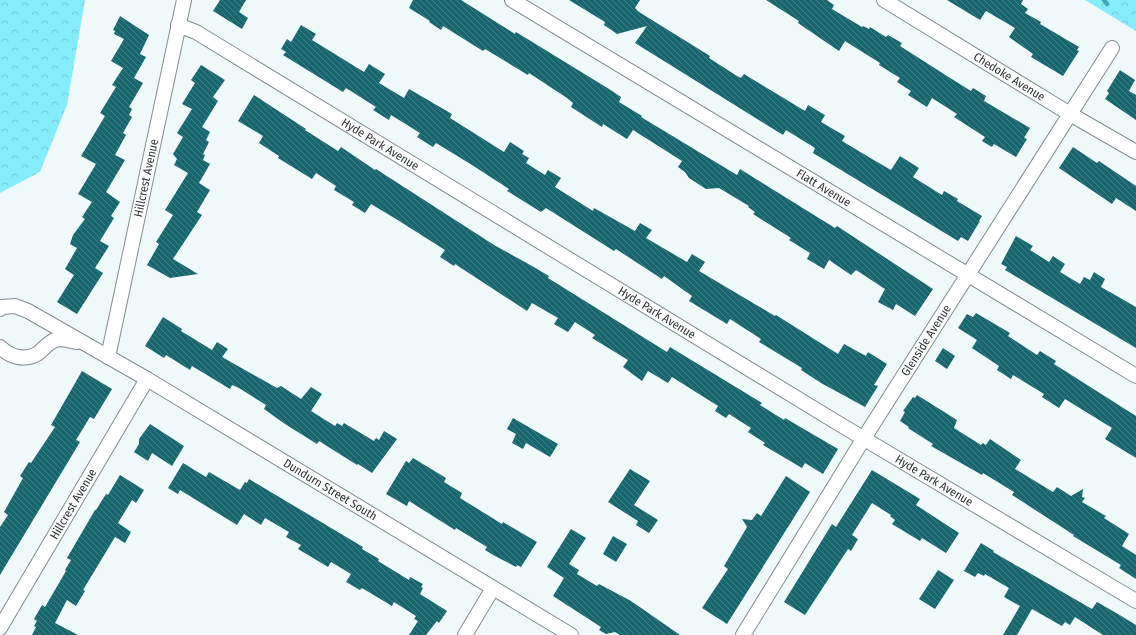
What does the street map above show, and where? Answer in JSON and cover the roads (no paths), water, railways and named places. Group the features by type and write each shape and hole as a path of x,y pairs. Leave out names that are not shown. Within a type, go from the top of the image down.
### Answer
{"street":[{"name":"Hillcrest Avenue","path":"108,357 184,0"},
{"name":"Flatt Avenue","path":"512,0 1136,376"},
{"name":"Chedoke Avenue","path":"884,0 1070,114 1136,152"},
{"name":"Hyde Park Avenue","path":"178,26 196,32 864,438 1136,601"},
{"name":"Glenside Avenue","path":"743,635 864,438 1112,48"},
{"name":"Dundurn Street South","path":"0,309 2,307 15,306 108,357 571,635"},
{"name":"Dundurn Street South","path":"0,347 6,353 17,357 28,358 38,353 55,340 69,340 88,346"},
{"name":"Hillcrest Avenue","path":"0,628 147,380"},
{"path":"465,635 493,588"}],"waterway":[{"path":"1104,0 1107,4"}]}
